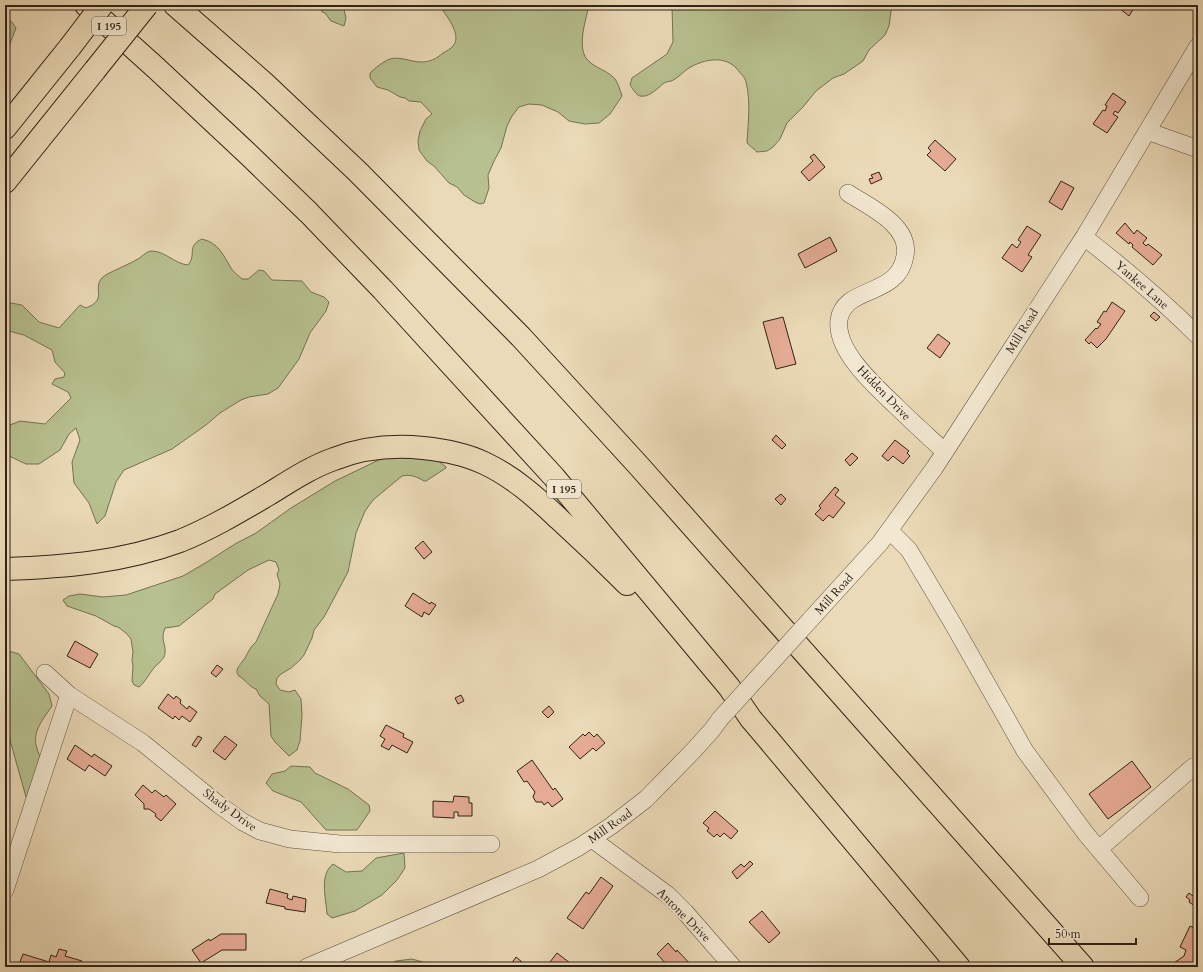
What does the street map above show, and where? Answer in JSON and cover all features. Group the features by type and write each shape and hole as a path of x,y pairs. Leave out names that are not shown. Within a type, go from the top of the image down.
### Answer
{"highway":[{"name":"I 195","path":"86,5 249,155 324,228 383,290 554,477 729,687 760,729 959,967"},
{"path":"5,128 102,5"},
{"path":"5,182 147,5"},
{"path":"175,5 229,52 342,157 422,235 526,342 639,466 1083,967"},
{"path":"5,569 84,564 106,561 144,552 182,540 221,522 308,471 332,459 359,451 388,447 405,446 436,450 468,457 483,463 512,479 526,489 600,558 729,687"}],"street":[{"name":"Mill Road","path":"307,967 563,857 623,818 646,799 707,735 865,560 890,530 945,452 1084,237 1198,46"},
{"path":"1147,131 1198,149"},
{"name":"Hidden Drive","path":"848,193 894,224 903,237 906,253 902,267 892,280 860,295 847,304 842,311 839,320 841,338 851,357 870,380 945,452"},
{"name":"Yankee Lane","path":"1084,237 1144,285 1198,336"},
{"path":"890,530 909,550 1025,751 1086,834 1140,898"},
{"name":"Shady Drive","path":"45,673 69,695 143,743 218,804 243,822 260,831 290,839 340,844 491,844"},
{"path":"5,890 69,695"},
{"path":"1099,849 1193,767 1198,765"},
{"name":"Antone Drive","path":"592,839 668,895 685,912 733,967"}],"green space":[{"path":"319,5 343,5 346,18 344,26 331,21 325,13 322,12"},
{"path":"439,5 589,5 582,40 583,51 588,61 607,72 615,79 622,96 610,114 599,123 585,124 569,121 558,112 542,105 529,104 519,107 507,126 501,148 488,175 489,188 484,203 480,204 475,202 464,195 457,187 449,183 434,166 427,161 419,150 418,141 420,131 426,119 432,114 421,102 409,101 388,90 377,87 370,78 370,73 372,71 390,59 398,58 417,62 430,61 452,47 456,41 455,31"},
{"path":"672,5 892,5 889,26 885,35 869,50 863,61 844,74 833,78 816,91 787,123 780,139 773,147 767,151 757,152 747,143 749,104 748,89 745,78 737,69 727,62 714,60 701,62 689,68 674,80 664,83 647,96 640,96 630,85 632,78 667,54 673,42"},
{"path":"5,20 11,21 16,28 5,53"},
{"path":"202,239 213,243 217,247 234,272 242,279 248,279 259,270 264,271 272,280 302,281 311,292 324,297 329,302 326,311 310,333 299,359 278,388 268,394 241,400 220,413 172,449 124,470 116,482 105,516 97,524 89,503 74,483 72,462 80,440 76,428 69,434 60,450 39,464 26,464 5,454 5,427 20,421 45,424 71,398 68,392 52,384 55,379 64,377 65,373 55,362 52,350 24,335 5,330 5,302 22,305 39,322 59,328 80,305 86,308 93,305 97,301 100,281 105,275 152,251 161,253 188,265 192,258 194,245"},
{"path":"427,452 446,468 426,481 416,477 405,475 402,476 373,500 365,511 356,533 348,572 324,617 314,630 304,655 291,668 277,678 276,684 280,690 289,692 295,690 301,699 302,715 300,741 297,750 289,756 271,736 269,704 260,696 256,689 237,674 237,669 256,642 278,594 280,584 277,574 279,570 276,562 269,560 248,570 215,594 213,599 179,626 165,628 163,636 165,649 164,656 139,687 134,685 132,681 133,652 131,639 126,633 118,627 96,616 67,606 63,600 69,596 80,594 103,597 126,595 183,576 256,533 291,508 335,481 385,457"},
{"path":"5,650 19,654 49,694 52,706 38,728 36,734 37,748 45,765 31,800 26,797 8,733 5,701"},
{"path":"291,766 310,767 315,773 348,789 369,805 370,811 357,830 326,830 301,802 273,791 266,783 272,774 285,771"},
{"path":"404,853 405,868 397,880 382,895 355,911 332,918 327,914 324,887 326,874 333,864 346,872 362,871 376,858"},
{"path":"412,959 423,962 425,967 385,967 396,961"}],"building":[{"path":"1122,5 1136,5 1129,16 1119,8"},
{"path":"1113,93 1126,102 1118,113 1115,111 1113,114 1118,117 1107,133 1093,124 1103,110 1105,111 1107,106 1105,105"},
{"path":"935,140 956,159 945,171 927,155 931,151 928,148"},
{"path":"814,154 825,167 809,181 801,172 813,161 810,157"},
{"path":"879,172 882,179 871,184 869,179 873,178 871,175"},
{"path":"1061,181 1074,188 1062,210 1049,202"},
{"path":"1125,223 1134,234 1137,230 1147,238 1143,243 1146,246 1148,244 1162,255 1153,265 1132,247 1133,245 1130,242 1129,244 1116,233"},
{"path":"1027,226 1041,235 1028,255 1032,257 1022,272 1002,258 1012,244 1017,248 1021,242 1018,240"},
{"path":"830,237 837,251 805,268 798,254"},
{"path":"1112,302 1125,311 1106,339 1097,348 1091,342 1089,344 1085,340 1101,324 1097,322"},
{"path":"1154,312 1160,317 1156,321 1150,316"},
{"path":"783,317 796,364 776,369 763,322"},
{"path":"938,334 950,343 940,358 927,348"},
{"path":"776,435 786,445 782,449 772,440"},
{"path":"895,440 909,451 907,453 910,456 903,464 893,456 888,461 882,456"},
{"path":"852,453 858,458 850,466 845,460"},
{"path":"835,487 839,490 835,495 845,503 833,518 829,515 823,521 815,514 821,508 819,506"},
{"path":"781,494 786,499 781,505 775,499"},
{"path":"423,541 432,552 424,559 415,548"},
{"path":"413,593 430,604 431,602 436,605 429,615 424,612 422,617 405,606"},
{"path":"75,641 98,654 90,668 67,656"},
{"path":"217,665 223,669 216,677 211,673"},
{"path":"168,694 174,699 176,696 181,700 180,703 187,709 189,706 197,712 190,722 182,716 179,720 175,716 173,719 158,708"},
{"path":"461,695 464,701 458,704 455,698"},
{"path":"549,706 554,712 548,718 542,712"},
{"path":"386,725 404,734 403,737 413,742 407,753 392,745 389,750 381,746 385,739 380,736"},
{"path":"589,732 594,737 597,734 605,743 596,751 593,748 580,759 569,747 583,734 585,736"},
{"path":"198,736 202,738 196,747 192,745"},
{"path":"225,736 237,745 225,760 213,751"},
{"path":"75,745 92,757 94,754 112,766 105,776 89,765 85,771 67,759"},
{"path":"532,760 553,790 555,788 563,799 552,807 548,802 544,805 542,802 536,802 533,797 535,792 527,781 524,782 517,771"},
{"path":"1132,761 1151,787 1108,819 1089,794"},
{"path":"143,785 152,793 155,790 164,797 166,795 176,804 161,821 155,816 156,814 149,809 144,809 144,804 135,795"},
{"path":"454,796 469,797 469,803 472,803 472,816 458,816 458,812 454,812 454,818 433,817 433,801 453,802"},
{"path":"715,811 738,831 731,839 724,833 720,837 717,834 714,837 707,831 709,828 703,823"},
{"path":"750,861 753,864 737,879 732,872 741,864 744,867"},
{"path":"601,877 613,886 583,929 567,918 586,892 589,894"},
{"path":"1198,880 1198,908 1189,902 1190,900 1186,897 1189,893 1193,896 1197,890 1193,887"},
{"path":"270,889 288,894 287,898 292,900 293,896 306,899 305,912 285,909 285,907 266,903"},
{"path":"762,911 780,933 769,943 749,922"},
{"path":"1190,926 1198,930 1198,965 1197,967 1172,967 1171,965 1184,956 1186,950 1180,947"},
{"path":"221,934 246,934 246,950 222,950 201,963 192,950 209,939 210,941"},
{"path":"668,943 693,967 669,967 657,954"},
{"path":"59,949 67,951 65,956 82,961 80,967 18,967 23,954 49,962 51,955 56,957"},
{"path":"557,953 570,963 568,967 546,967"},
{"path":"516,957 528,967 509,967"}]}
